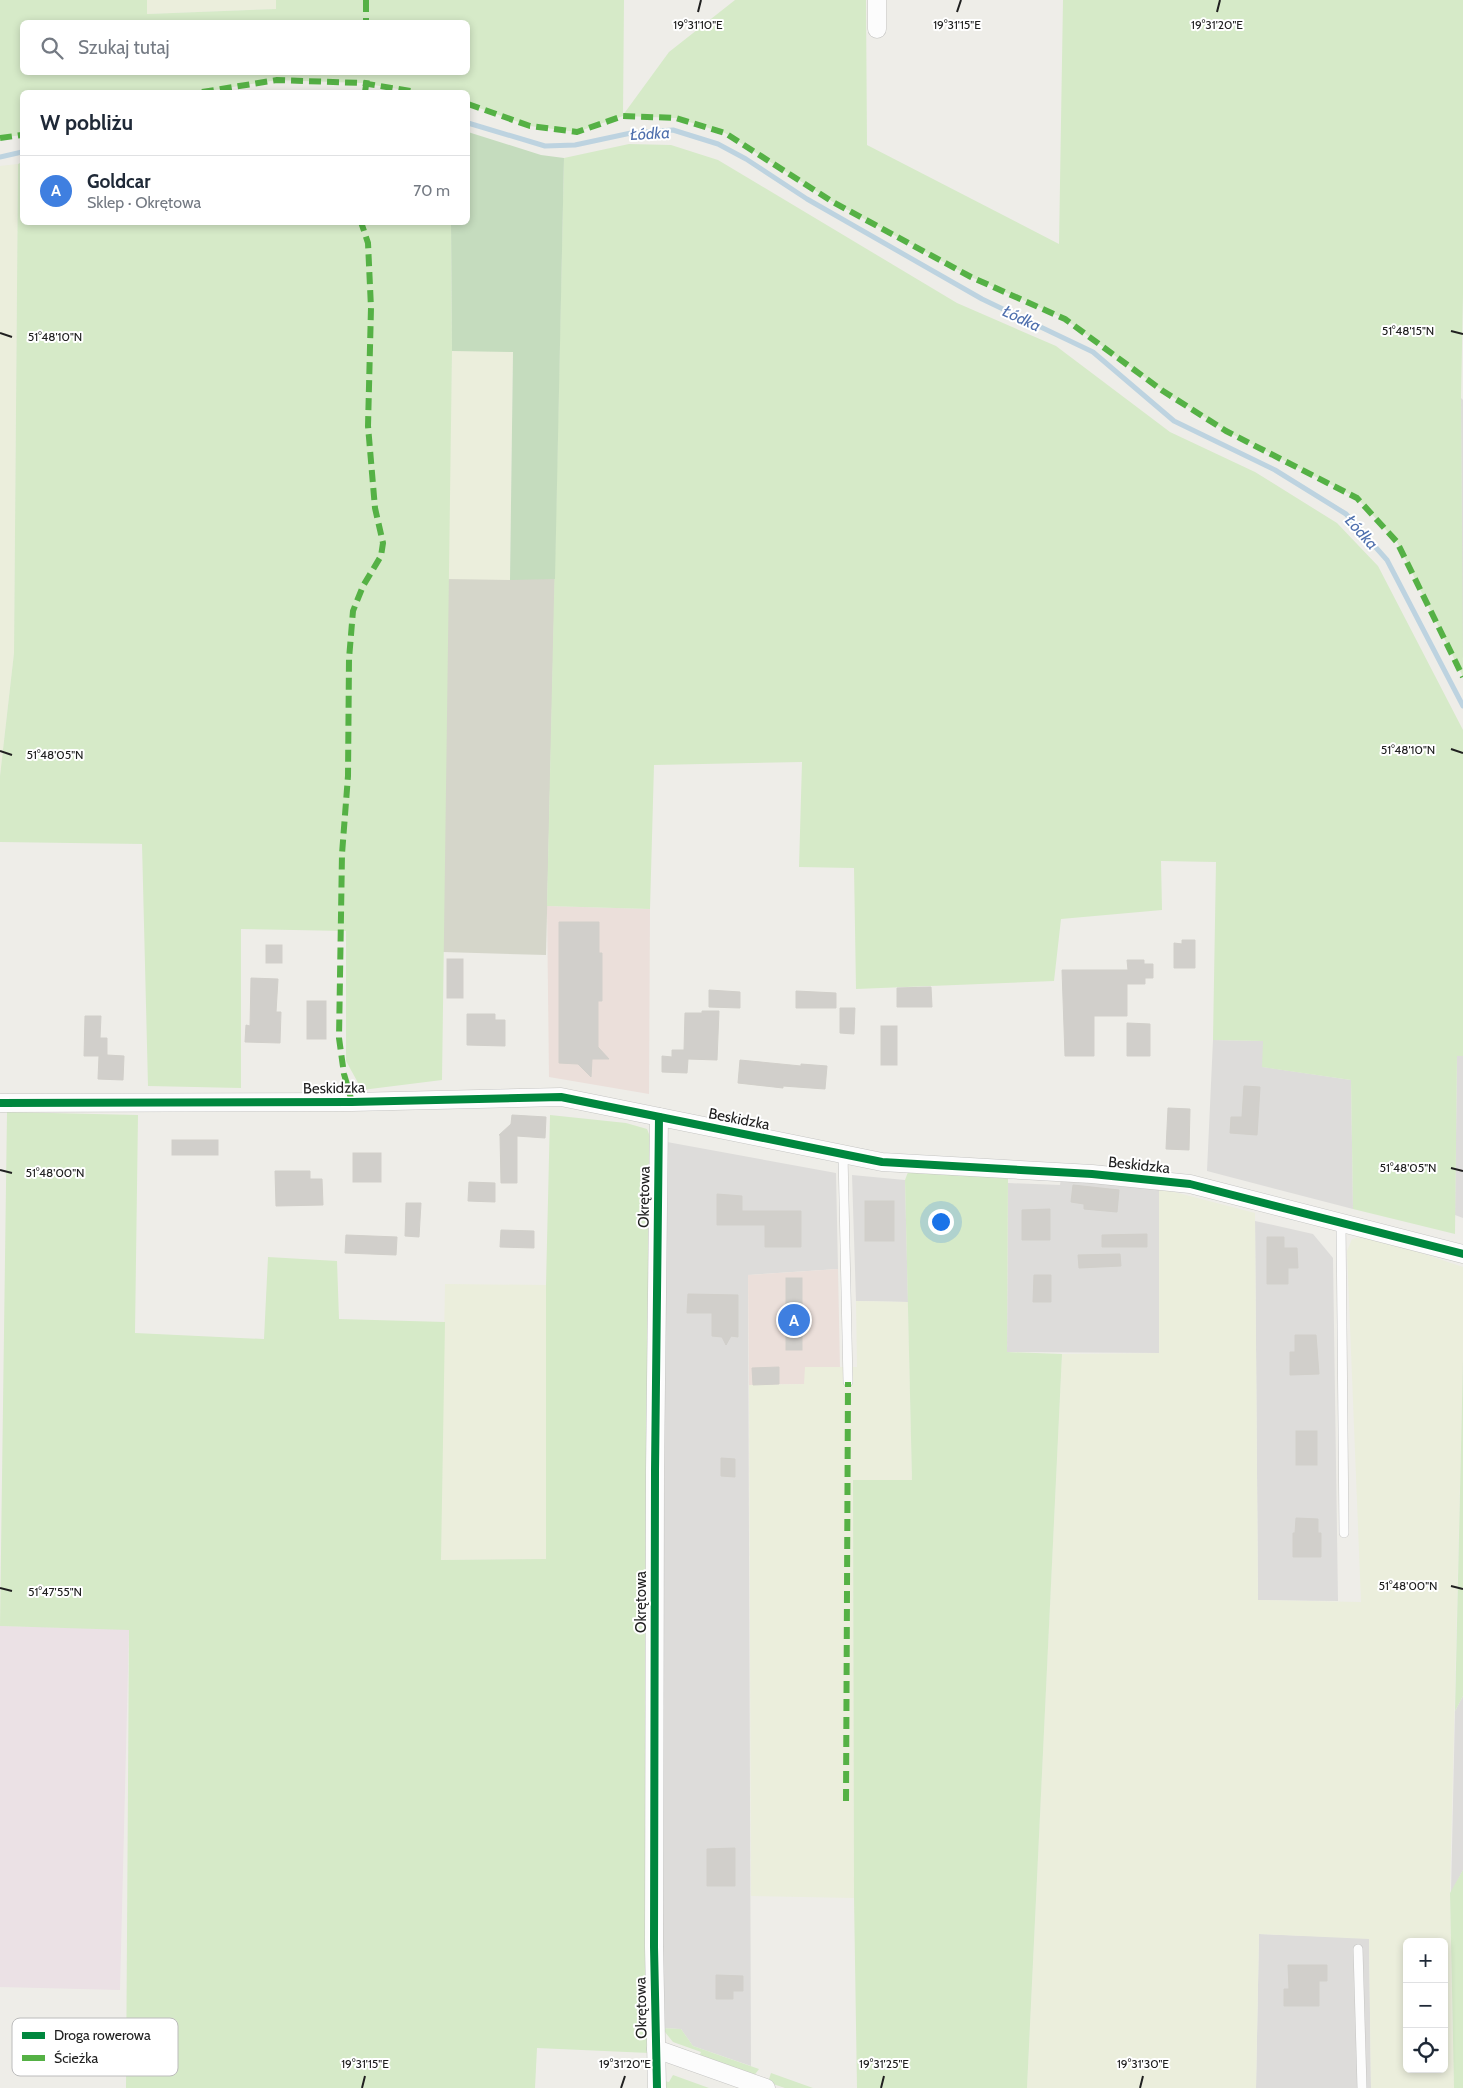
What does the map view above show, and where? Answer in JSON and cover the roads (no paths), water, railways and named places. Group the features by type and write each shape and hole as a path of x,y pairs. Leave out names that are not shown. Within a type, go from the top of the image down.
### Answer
{"street":[{"path":"877,0 877,29"},
{"name":"Beskidzka","path":"0,1103 352,1102 561,1097 882,1162 1092,1174 1190,1184 1463,1254"},
{"name":"Okrętowa","path":"657,2088 655,1471 659,1117"},
{"path":"656,2049 766,2088"}],"lane":[{"path":"843,1154 848,1382"},
{"path":"1341,1222 1344,1533"},
{"path":"1358,1949 1362,2088"}],"waterway":[{"name":"Łódka","path":"470,124 545,146 575,145 631,133 673,130 718,144 746,159 807,199 982,299 1093,352 1174,421 1275,470 1346,514 1387,560 1463,706"},
{"name":"Łódka","path":"0,157 20,152"}],"place":[{"name":"Goldcar","path":"794,1320"}]}
